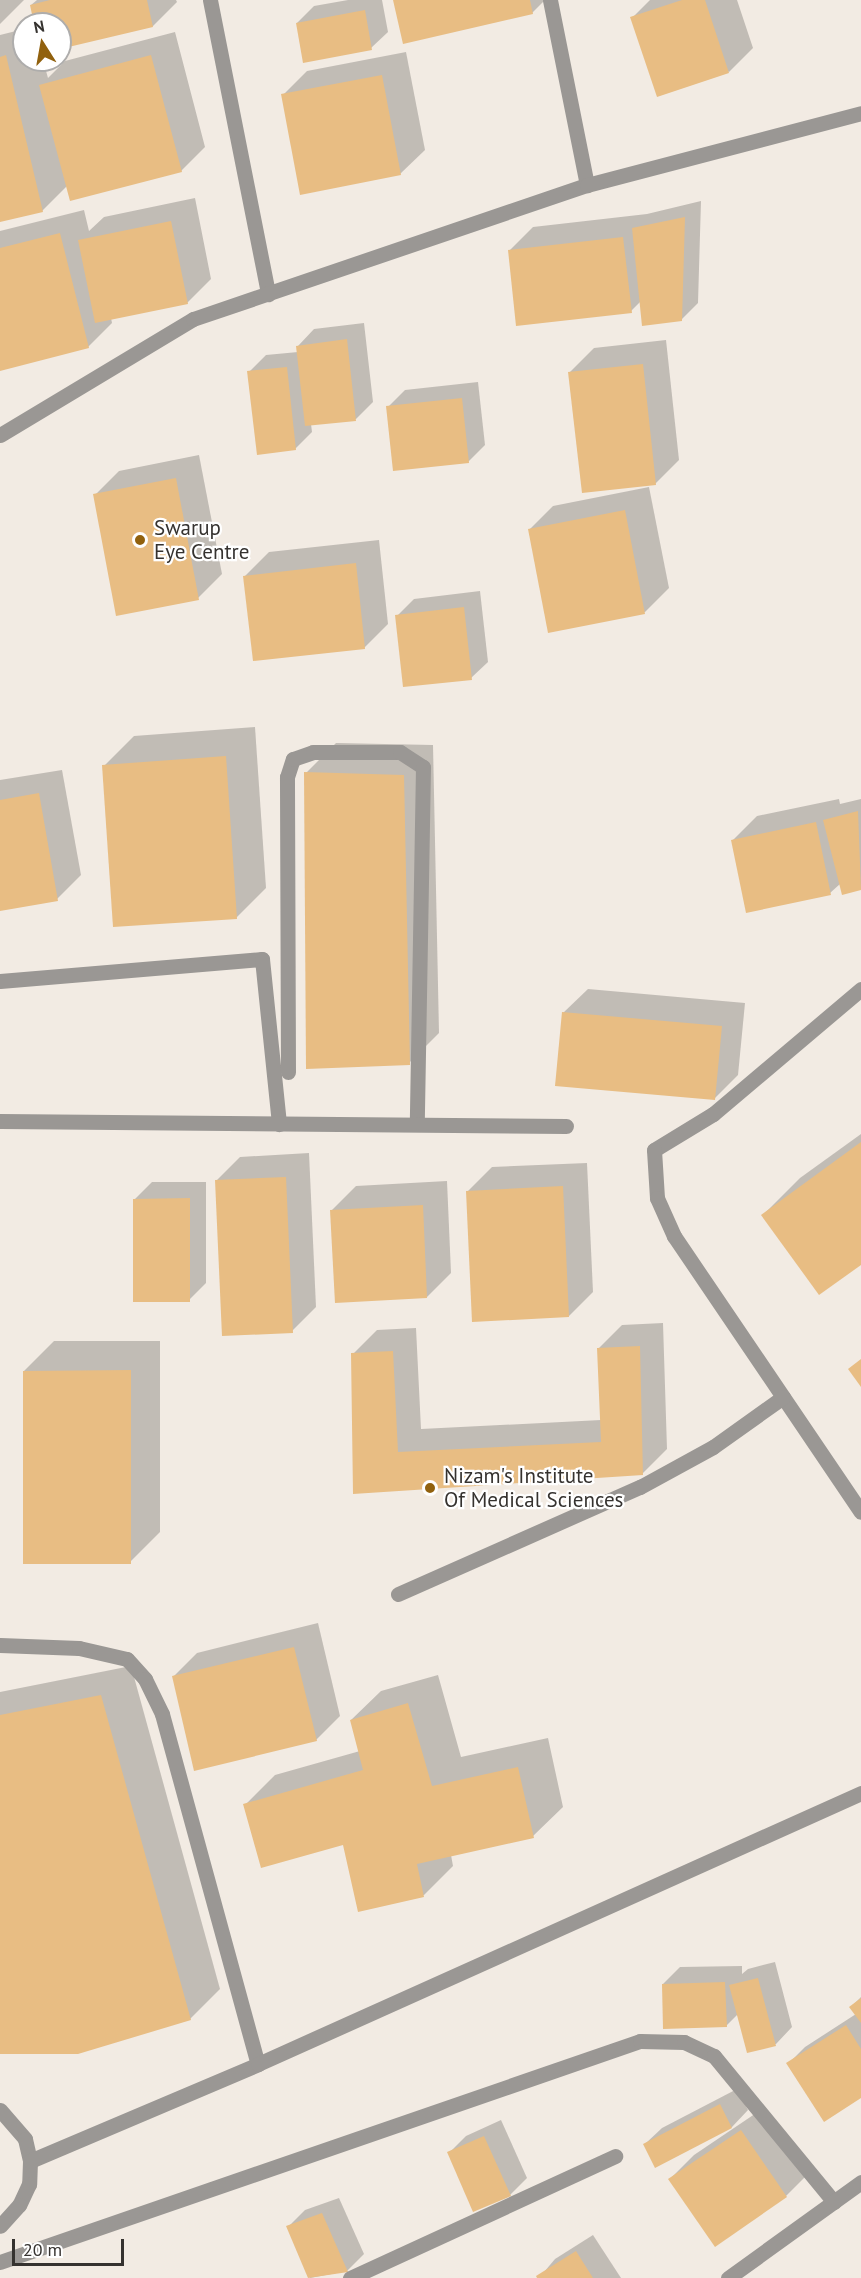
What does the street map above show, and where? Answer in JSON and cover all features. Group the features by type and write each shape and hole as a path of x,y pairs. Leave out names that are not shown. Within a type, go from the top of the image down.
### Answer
{"street":[{"path":"210,0 268,294"},
{"path":"550,0 587,184"},
{"path":"0,435 193,319 587,184 861,113"},
{"path":"288,1072 287,777 292,759 313,752 400,752 423,767 417,1124"},
{"path":"0,981 262,960 279,1124"},
{"path":"861,989 713,1114 654,1150 657,1198 674,1236 861,1512"},
{"path":"0,1121 566,1126"},
{"path":"398,1594 640,1487 713,1447 783,1397"},
{"path":"0,1645 79,1648 127,1659 145,1679 162,1714 258,2064"},
{"path":"30,2161 258,2064 861,1793"},
{"path":"0,2262 640,2041 684,2042 714,2056 834,2202"},
{"path":"0,2110 25,2139 30,2161 29,2184 20,2205 0,2226"},
{"path":"350,2278 615,2156"},
{"path":"728,2278 861,2182"}],"building":[{"path":"50,0 147,0 153,27 72,46 72,12 31,12 30,5"},
{"path":"393,0 530,0 533,14 403,44"},
{"path":"682,0 705,0 729,73 657,97 630,17"},
{"path":"365,10 372,50 303,63 296,23"},
{"path":"6,55 43,212 0,222 0,57"},
{"path":"151,55 182,172 70,201 39,85"},
{"path":"382,75 401,175 300,195 281,94"},
{"path":"685,217 682,321 642,326 632,228"},
{"path":"171,221 188,304 95,323 78,240"},
{"path":"60,233 89,348 0,371 0,248"},
{"path":"623,237 632,313 516,326 508,250"},
{"path":"347,339 356,421 305,426 296,346"},
{"path":"643,364 656,485 582,493 568,372"},
{"path":"287,367 296,450 257,455 247,371"},
{"path":"462,398 469,463 393,471 386,406"},
{"path":"176,478 199,600 116,616 93,494"},
{"path":"625,510 645,614 548,633 528,529"},
{"path":"356,563 365,649 253,661 243,576"},
{"path":"464,607 472,680 403,687 395,615"},
{"path":"226,756 237,919 113,927 102,765"},
{"path":"304,772 404,775 410,1065 306,1069"},
{"path":"39,793 58,901 0,911 0,800"},
{"path":"858,811 861,890 842,895 823,820"},
{"path":"816,822 831,895 746,913 731,840"},
{"path":"562,1012 722,1026 715,1100 555,1086"},
{"path":"861,1142 861,1265 819,1295 761,1215"},
{"path":"286,1177 293,1333 222,1336 215,1180"},
{"path":"563,1186 569,1317 472,1322 466,1191"},
{"path":"190,1198 190,1302 133,1302 133,1199"},
{"path":"423,1205 427,1298 335,1303 330,1210"},
{"path":"640,1346 643,1475 353,1494 351,1353 393,1351 398,1452 601,1442 597,1348"},
{"path":"861,1359 861,1387 848,1369"},
{"path":"131,1370 131,1564 23,1564 23,1371"},
{"path":"294,1647 317,1741 194,1771 172,1676"},
{"path":"101,1695 191,2020 78,2054 0,2054 0,1715"},
{"path":"408,1703 432,1786 518,1767 534,1838 417,1864 424,1897 358,1912 343,1845 261,1868 243,1804 363,1770 350,1720"},
{"path":"758,1978 776,2046 747,2053 729,1985"},
{"path":"725,1982 727,2027 663,2029 662,1984"},
{"path":"861,1998 861,2023 849,2007"},
{"path":"846,2025 861,2049 861,2098 824,2122 786,2063"},
{"path":"720,2104 732,2128 655,2168 643,2144"},
{"path":"741,2130 787,2197 715,2247 668,2179"},
{"path":"484,2136 511,2196 473,2212 447,2152"},
{"path":"322,2213 348,2272 308,2278 286,2226"},
{"path":"576,2251 593,2278 537,2278 536,2276"}],"place":[{"name":"Swarup Eye Centre","path":"140,540"},
{"name":"Nizam's Institute Of Medical Sciences","path":"430,1488"}]}
